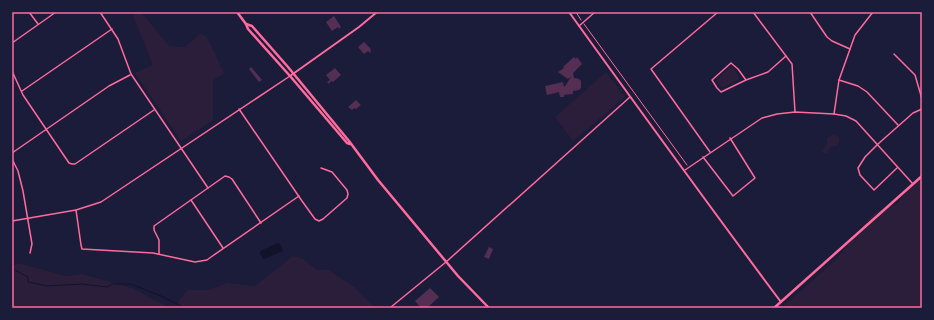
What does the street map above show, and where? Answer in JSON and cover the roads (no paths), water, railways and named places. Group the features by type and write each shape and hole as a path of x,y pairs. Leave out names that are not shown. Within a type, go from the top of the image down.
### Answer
{"main road":[{"path":"237,12 248,29 290,76 346,143 351,144"},
{"path":"246,24 252,26 349,141 378,180 446,262 489,308"},
{"path":"774,308 922,176"}],"street":[{"path":"29,12 38,24"},
{"path":"12,43 56,12"},
{"path":"100,12 118,39 131,74 208,188"},
{"path":"12,221 76,210 88,207 109,198 293,74 377,12"},
{"path":"569,12 781,302"},
{"path":"579,26 595,12"},
{"path":"710,152 651,69 718,12"},
{"path":"754,12 792,64 795,112"},
{"path":"810,12 827,37 832,41 850,49"},
{"path":"834,114 839,80 855,35 873,12"},
{"path":"22,91 112,29"},
{"path":"894,54 915,75 922,99"},
{"path":"746,80 738,69 731,63 712,80 721,92 746,80 768,72 786,56"},
{"path":"12,71 22,91 46,129 69,163 72,164 75,164 154,110"},
{"path":"12,153 109,86 131,74"},
{"path":"839,80 858,86 867,92 898,125"},
{"path":"392,307 446,262 630,96"},
{"path":"239,109 315,219 319,221 347,198 348,194 347,190 332,172 320,168"},
{"path":"898,167 874,190 860,175 858,168 865,156 898,125 913,113 922,109"},
{"path":"684,170 762,118 777,114 795,112 834,114 846,116 856,120 913,184"},
{"path":"703,157 733,196 755,178 730,138"},
{"path":"12,159 19,175 28,218 32,244 30,253"},
{"path":"159,254 159,240 154,230 154,226 225,176 229,177 261,223"},
{"path":"76,210 82,248 159,254 195,262 207,260 299,196"},
{"path":"191,200 223,248"}],"waterway":[{"path":"15,270 28,277 28,282 47,286 82,284 107,287 112,284 131,284 161,296 185,308"}]}
